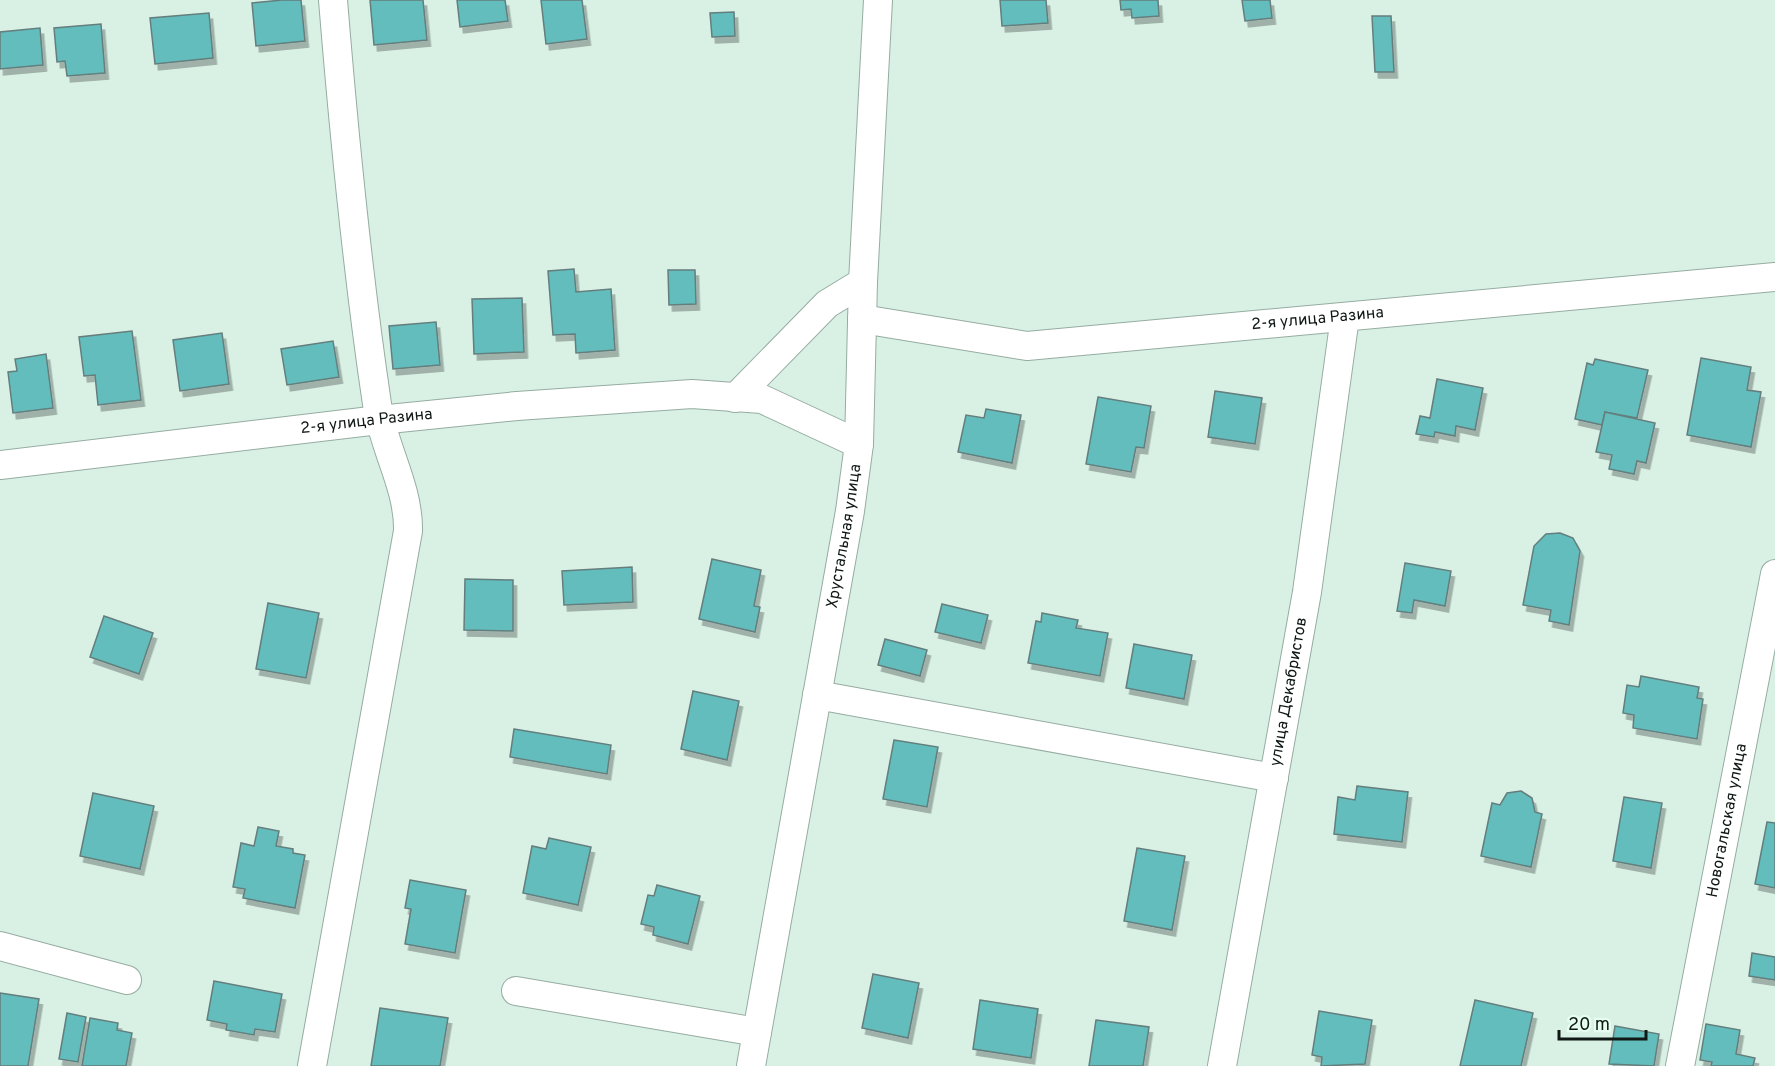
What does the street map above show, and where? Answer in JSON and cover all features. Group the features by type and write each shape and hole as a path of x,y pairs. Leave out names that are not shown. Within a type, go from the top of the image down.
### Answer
{"street":[{"path":"312,1066 408,531 408,510 379,420 350,194 333,0"},
{"name":"Хрустальная улица","path":"751,1066 850,512 859,444 863,282 878,0"},
{"name":"2-я улица Разина","path":"862,319 1027,346 1775,277"},
{"path":"735,398 827,304 863,282"},
{"name":"улица Декабристов","path":"1222,1066 1307,592 1345,317"},
{"name":"2-я улица Разина","path":"0,465 379,420 517,406 681,395 762,399 859,444"},
{"name":"Новогальская улица","path":"1680,1066 1775,574"},
{"path":"817,695 1274,778"},
{"path":"0,946 127,980"},
{"path":"516,991 757,1032"}],"building":[{"path":"301,0 305,41 256,46 252,3"},
{"path":"370,0 423,0 427,40 374,45"},
{"path":"457,0 505,0 508,21 460,27"},
{"path":"541,0 582,0 587,39 546,44"},
{"path":"1000,0 1046,0 1048,23 1002,26"},
{"path":"1120,0 1158,0 1159,16 1132,18 1131,9 1121,10"},
{"path":"1242,0 1270,0 1272,18 1245,21"},
{"path":"734,12 735,36 712,37 710,13"},
{"path":"209,13 213,58 155,64 150,18"},
{"path":"1372,16 1391,16 1394,72 1375,72"},
{"path":"101,24 105,73 67,76 65,61 57,62 54,28"},
{"path":"40,28 43,65 0,69 0,32"},
{"path":"574,269 576,292 611,289 615,350 576,353 575,334 553,335 548,271"},
{"path":"668,270 695,270 696,304 669,305"},
{"path":"522,298 524,352 474,354 472,299"},
{"path":"436,322 440,365 393,369 389,326"},
{"path":"132,331 141,400 98,405 95,375 84,376 79,337"},
{"path":"222,333 229,384 180,391 173,340"},
{"path":"333,341 339,377 287,385 281,349"},
{"path":"46,354 53,408 13,413 8,372 17,371 15,359"},
{"path":"1701,358 1751,367 1747,390 1761,392 1751,447 1687,435"},
{"path":"1595,359 1648,370 1637,418 1605,412 1602,425 1575,419 1587,363 1593,365"},
{"path":"1437,379 1483,388 1475,430 1456,426 1455,436 1435,432 1434,437 1416,434 1420,416 1430,418"},
{"path":"1215,391 1262,398 1255,444 1208,437"},
{"path":"1098,397 1151,406 1144,448 1136,447 1131,472 1086,464"},
{"path":"986,409 1021,415 1012,463 958,452 966,415 984,418"},
{"path":"1605,412 1655,423 1646,463 1637,461 1634,474 1609,469 1612,455 1596,452"},
{"path":"1560,533 1573,538 1580,551 1569,625 1549,621 1551,610 1523,605 1534,546 1546,534"},
{"path":"712,559 761,570 754,606 760,607 755,632 699,619"},
{"path":"1405,563 1451,571 1445,606 1414,600 1412,613 1397,611"},
{"path":"632,567 633,602 564,605 562,571"},
{"path":"465,579 513,580 513,631 464,630"},
{"path":"268,603 319,613 306,678 256,669"},
{"path":"942,604 988,615 981,643 935,632"},
{"path":"1042,613 1078,620 1076,628 1108,633 1100,676 1028,663 1036,621 1041,622"},
{"path":"104,616 153,633 139,674 90,657"},
{"path":"885,639 927,650 920,676 878,665"},
{"path":"1134,644 1192,655 1184,699 1126,688"},
{"path":"1641,676 1699,687 1697,698 1703,699 1697,739 1633,728 1634,715 1623,713 1627,685 1639,687"},
{"path":"693,691 739,701 727,760 681,749"},
{"path":"514,729 611,745 607,774 510,757"},
{"path":"894,740 938,747 927,807 883,799"},
{"path":"1357,786 1408,792 1402,842 1334,834 1338,797 1355,800"},
{"path":"1521,791 1532,798 1535,812 1542,814 1531,867 1481,856 1492,803 1500,805 1507,793"},
{"path":"93,793 154,806 140,869 80,856"},
{"path":"1624,797 1662,803 1651,868 1613,861"},
{"path":"1767,822 1775,823 1775,888 1755,884"},
{"path":"258,827 279,831 276,846 293,849 293,853 305,855 295,908 243,898 245,889 233,887 241,843 254,846"},
{"path":"549,838 591,847 578,905 523,893 532,846 546,849"},
{"path":"1137,848 1185,856 1172,930 1124,921"},
{"path":"410,880 466,890 455,953 405,944 411,909 405,908"},
{"path":"657,885 700,896 688,944 653,935 654,927 641,924 648,895 654,896"},
{"path":"1752,953 1775,957 1775,980 1749,976"},
{"path":"873,974 919,983 908,1038 862,1028"},
{"path":"214,981 282,994 275,1032 255,1029 254,1035 226,1030 227,1024 207,1020"},
{"path":"0,993 39,999 28,1066 0,1066"},
{"path":"980,1000 1038,1009 1031,1058 973,1049"},
{"path":"1475,1000 1533,1013 1521,1066 1460,1066"},
{"path":"380,1008 448,1018 440,1066 371,1066"},
{"path":"1319,1011 1372,1020 1365,1064 1321,1066 1322,1057 1312,1055"},
{"path":"67,1013 86,1017 78,1062 59,1059"},
{"path":"90,1018 118,1023 117,1030 132,1033 126,1066 82,1066"},
{"path":"1096,1020 1149,1027 1143,1066 1089,1066"},
{"path":"1706,1024 1740,1030 1736,1054 1755,1058 1753,1066 1711,1066 1712,1062 1700,1060"},
{"path":"1615,1026 1659,1034 1654,1066 1609,1064"}]}
